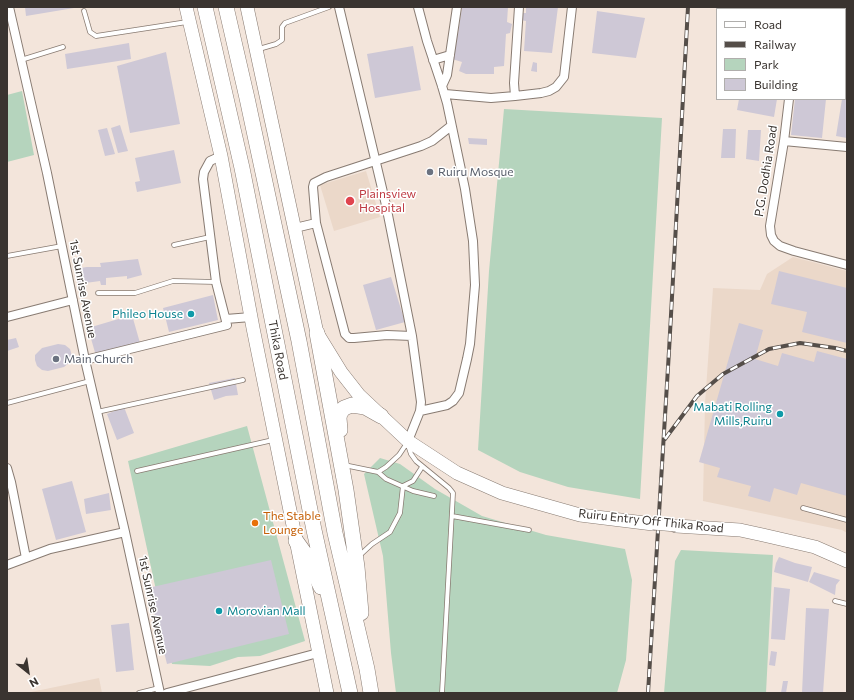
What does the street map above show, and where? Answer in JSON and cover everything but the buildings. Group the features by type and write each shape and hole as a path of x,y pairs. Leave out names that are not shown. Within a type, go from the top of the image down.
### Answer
{"highway":[{"name":"Thika Road","path":"205,7 242,168 312,522 330,599 348,689"},
{"name":"Thika Road","path":"226,7 299,341 335,533 367,669 371,693"},
{"path":"317,333 346,490 356,559 367,669"},
{"path":"346,490 339,418 340,413 344,408 352,405 365,407 381,416"},
{"path":"296,541 306,555 317,580 330,599"}],"main road":[{"name":"Thika Road","path":"186,7 221,156 251,318 327,693"},
{"path":"247,7 317,333"},
{"name":"Ruiru Entry Off Thika Road","path":"317,333 341,372 359,395 408,440 457,473 502,493 580,515 653,524 740,530 815,547 847,561"}],"street":[{"name":"1st Sunrise Avenue","path":"9,7 48,174 85,360 160,690"},
{"path":"339,7 376,160 412,336 421,402 420,411 408,440"},
{"path":"418,7 433,60 444,90 465,189 473,241 475,285 470,344 461,384 456,398 447,405 420,411"},
{"path":"444,90 457,7"},
{"path":"515,96 514,83 519,7"},
{"path":"444,90 491,98 540,93 556,86 564,78 572,7"},
{"path":"433,60 450,55"},
{"name":"P.G. Dodhia Road","path":"789,100 784,141 770,226 770,235 780,246 847,265"},
{"path":"412,336 387,335 349,338 345,334 316,223 312,196 314,183 326,177 421,146 432,141 451,126"},
{"path":"784,141 847,147"},
{"path":"85,360 227,325 216,282 203,179 204,172 210,161 221,156"},
{"path":"295,228 316,223"},
{"path":"7,317 73,300"},
{"path":"226,319 251,318"},
{"path":"7,468 26,558"},
{"path":"7,565 50,549 125,532"},
{"path":"167,693 318,653"}],"lane":[{"path":"257,50 280,42 283,37 282,27 285,23 329,7"},
{"path":"84,10 90,32 96,36 189,22"},
{"path":"21,60 63,47"},
{"path":"174,245 210,237"},
{"path":"7,256 62,246"},
{"path":"98,293 135,293 173,281 216,282"},
{"path":"97,412 243,380"},
{"path":"7,402 90,381"},
{"path":"137,471 276,440"},
{"path":"408,440 408,447 422,467 453,493 442,693"},
{"path":"378,472 399,455 408,440"},
{"path":"344,465 378,472 386,479 413,491 434,496"},
{"path":"404,486 413,481 422,467"},
{"path":"356,559 372,544 390,532 400,513 404,486"},
{"path":"803,508 847,520"},
{"path":"452,516 529,530"},
{"path":"836,601 847,604"},
{"path":"140,693 160,690"}],"shaded area":[{"name":"Plainsview Hospital","path":"366,171 380,217 334,231 320,185"},
{"path":"793,257 847,271 847,533 842,530 703,501 705,404 713,288 760,290 767,274"},
{"path":"99,678 102,693 31,692"}],"green space":[{"path":"22,91 34,155 7,162 7,95"},
{"path":"504,109 662,118 640,499 568,487 520,472 478,450 489,271"},
{"path":"247,426 305,641 260,656 238,657 210,666 172,664 128,461"},
{"path":"380,458 400,464 435,489 482,516 546,535 625,549 632,580 626,660 617,693 396,693 383,556 364,474"},
{"path":"681,550 773,555 766,693 664,693 675,561"}],"railway":[{"path":"648,693 688,7"},
{"path":"665,439 697,396 723,374 769,349 800,343 847,351"}],"place":[{"name":"Ruiru Mosque","path":"430,172"},
{"name":"Plainsview Hospital","path":"350,201"},
{"name":"Phileo House","path":"191,314"},
{"name":"Main Church","path":"56,359"},
{"name":"Mabati Rolling Mills,Ruiru","path":"780,414"},
{"name":"The Stable Lounge","path":"255,523"},
{"name":"Morovian Mall","path":"219,611"}]}
